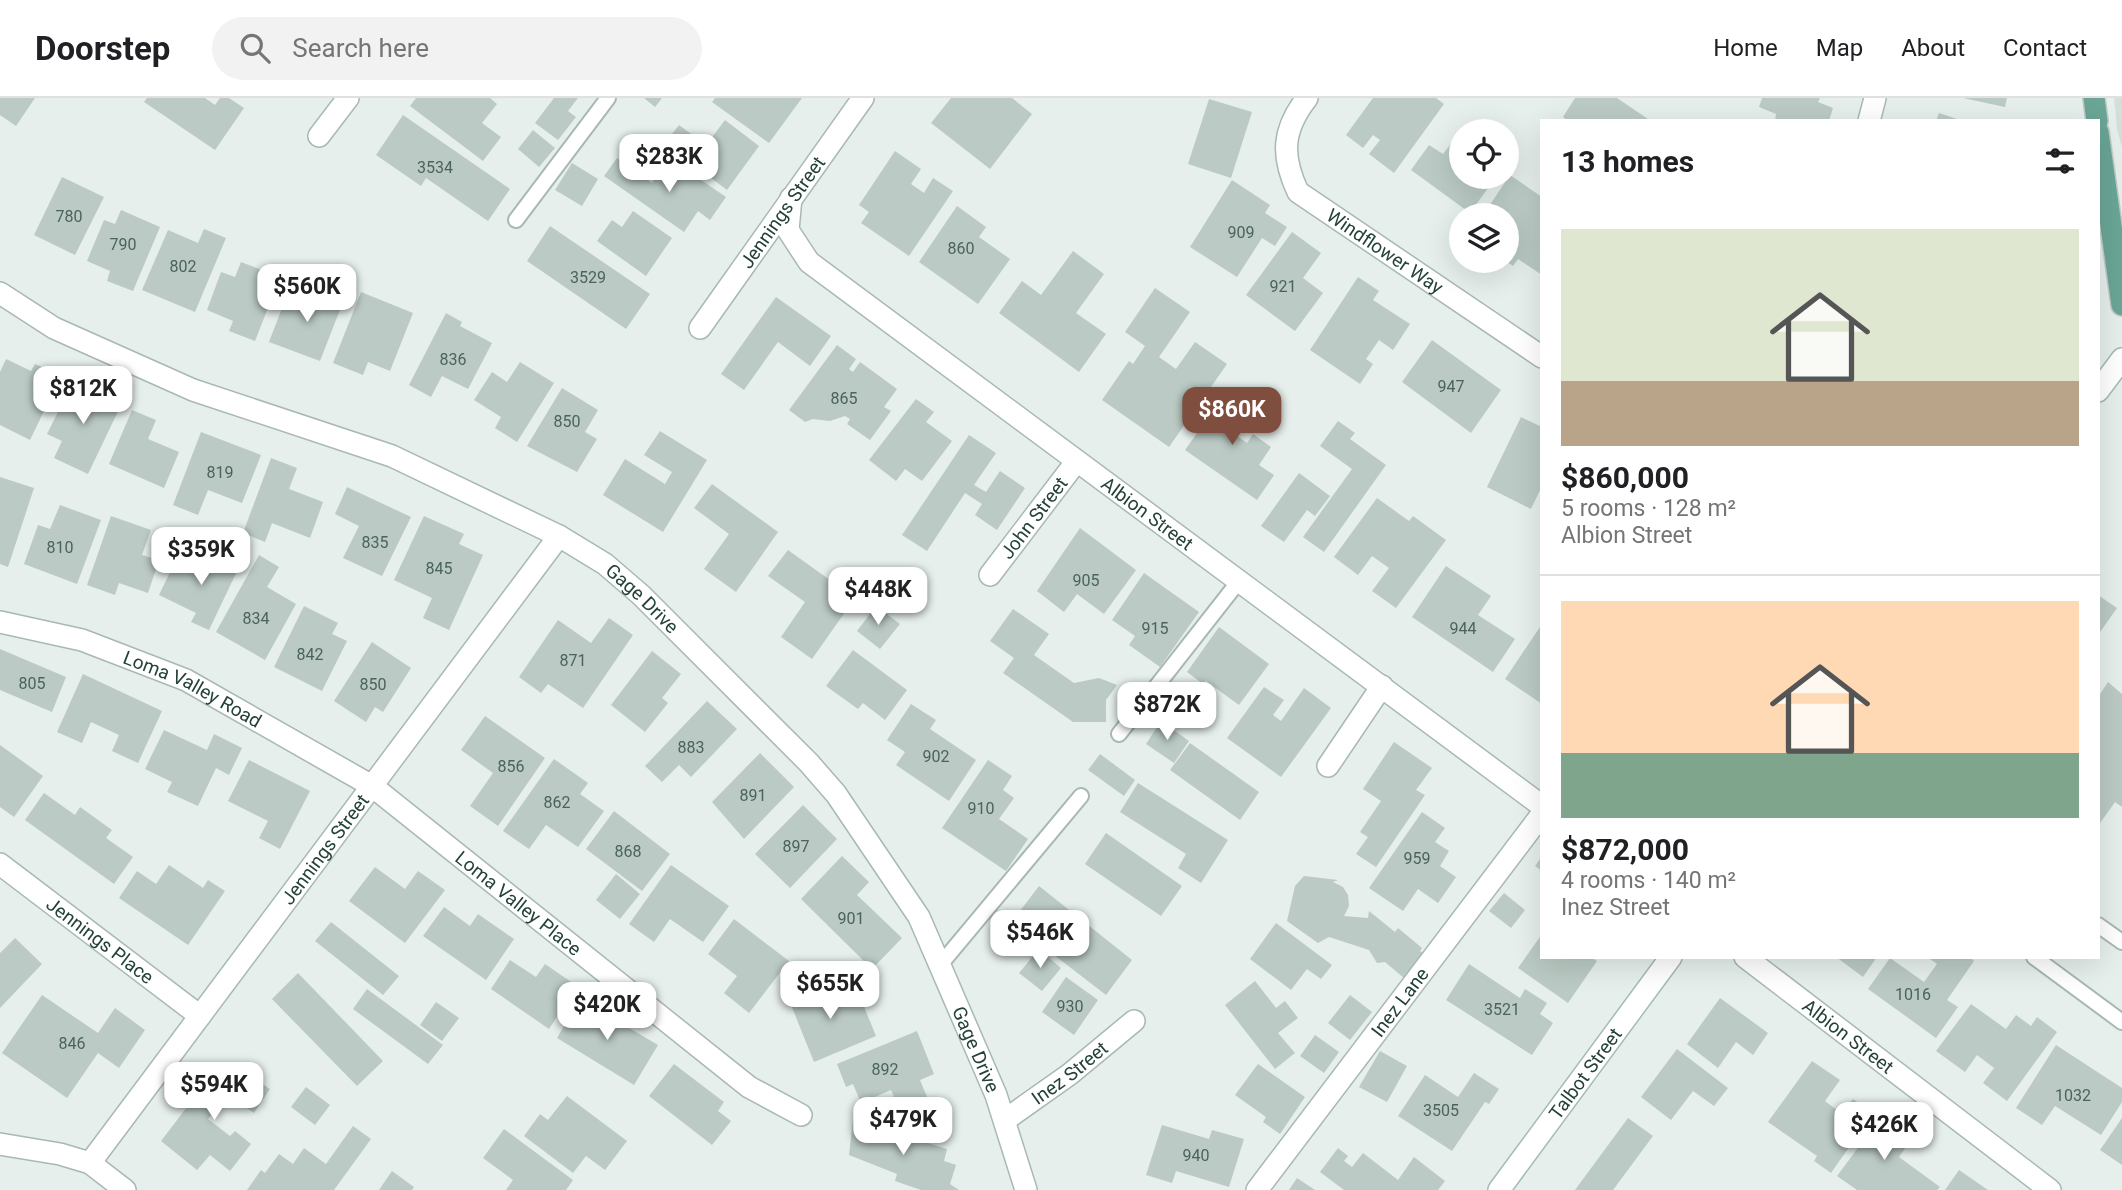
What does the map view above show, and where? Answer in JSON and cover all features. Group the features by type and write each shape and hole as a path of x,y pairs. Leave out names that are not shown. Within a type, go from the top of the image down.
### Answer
{"main road":[{"path":"2094,98 2097,119"},
{"path":"2100,146 2122,305"},
{"path":"2102,160 2108,175 2122,188"}],"street":[{"path":"319,136 348,98"},
{"name":"Jennings Street","path":"700,328 863,98"},
{"path":"1870,119 1875,98"},
{"name":"Windflower Way","path":"1301,106 1287,139 1286,168 1298,192 1540,356"},
{"name":"Albion Street","path":"791,198 788,230 809,262 1540,804"},
{"name":"Gage Drive","path":"0,293 54,328 193,390 392,456 559,536 605,564 641,596 809,762 836,794 919,917 1004,1120 1026,1190"},
{"path":"2100,388 2122,359"},
{"name":"John Street","path":"990,575 1076,462"},
{"name":"Jennings Street","path":"90,1163 559,536"},
{"name":"Loma Valley Road","path":"0,622 82,640 186,680 372,786"},
{"path":"1328,766 1382,686"},
{"name":"Loma Valley Place","path":"372,786 749,1087 801,1115"},
{"name":"Inez Lane","path":"1257,1190 1540,817"},
{"name":"Jennings Place","path":"0,864 200,1016"},
{"name":"Talbot Street","path":"1499,1190 1670,959"},
{"name":"Albion Street","path":"1748,959 2050,1190"},
{"name":"Inez Street","path":"1004,1120 1070,1074 1134,1021"},
{"path":"0,1144 60,1154 90,1163 125,1190"}],"lane":[{"path":"516,220 608,98"},
{"path":"1119,734 1239,581"},
{"path":"940,965 1081,796"},
{"path":"2100,926 2122,942"},
{"path":"2037,959 2122,1022"}],"shaded area":[{"path":"2114,98 2122,98 2122,147 2117,130"}],"building":[{"path":"0,98 35,98 16,126 0,115"},
{"path":"147,98 205,98 215,105 220,98 229,98 244,108 215,150 144,102"},
{"path":"416,98 490,98 497,104 482,123 501,137 483,161 410,106"},
{"path":"554,98 578,98 568,111 576,117 558,140 535,123"},
{"path":"644,98 662,98 655,107"},
{"path":"715,98 802,98 769,143 712,102"},
{"path":"951,98 1012,98 1032,114 990,169 931,123"},
{"path":"1373,98 1436,98 1444,104 1394,173 1369,154 1380,140 1373,135 1363,148 1346,135"},
{"path":"1575,98 1617,98 1648,119 1566,119 1563,117"},
{"path":"1762,98 1820,98 1818,102 1833,108 1830,119 1775,119 1776,114 1759,107"},
{"path":"1963,98 2007,98 2005,107"},
{"path":"1209,99 1252,112 1231,178 1188,164"},
{"path":"1939,113 1957,119 1937,119"},
{"path":"403,115 510,189 488,221 426,178 421,186 376,155"},
{"path":"725,120 759,146 727,190 665,143 679,125 706,145"},
{"path":"533,130 555,148 539,167 518,149"},
{"path":"1429,145 1443,154 1449,146 1449,189 1487,189 1477,203 1456,203 1411,170"},
{"path":"895,151 921,169 911,184 924,193 933,178 953,191 909,256 861,223 869,212 859,205"},
{"path":"617,158 652,183 661,169 674,178 682,167 726,197 710,220 698,211 684,232 604,176"},
{"path":"572,163 598,179 582,206 555,190"},
{"path":"62,177 104,197 75,255 34,235"},
{"path":"1232,180 1270,205 1265,213 1287,227 1275,246 1262,238 1237,277 1190,247"},
{"path":"1519,181 1540,196 1540,274 1519,260 1519,203 1491,203 1501,189 1519,189"},
{"path":"957,206 986,227 979,237 1010,259 978,304 919,262"},
{"path":"121,210 160,227 133,291 107,281 110,271 87,261 104,220 115,224"},
{"path":"633,211 672,238 646,276 597,241 612,220 622,227"},
{"path":"550,226 650,294 626,329 527,261"},
{"path":"204,229 226,238 195,312 142,290 168,230 198,243"},
{"path":"1292,232 1321,253 1303,278 1323,293 1295,331 1246,295"},
{"path":"1073,251 1104,274 1076,313 1106,334 1079,372 999,313 1022,281 1041,295"},
{"path":"241,262 280,277 255,341 229,331 233,321 207,310 221,272 235,277"},
{"path":"1358,277 1379,291 1373,300 1410,324 1393,350 1379,340 1366,359 1373,364 1360,384 1310,350"},
{"path":"321,288 345,297 320,361 269,342 287,295 314,305"},
{"path":"1155,288 1190,312 1159,357 1176,369 1195,342 1227,364 1169,447 1102,400 1129,361 1133,364 1145,346 1125,332"},
{"path":"361,292 413,313 390,371 368,362 363,375 333,363"},
{"path":"776,297 831,336 810,366 778,342 744,390 721,374"},
{"path":"446,313 462,322 460,326 492,343 468,389 442,376 431,397 409,385"},
{"path":"1432,340 1501,390 1471,433 1402,382"},
{"path":"837,345 856,359 849,369 853,372 860,362 897,389 884,407 891,411 870,440 847,424 850,419 845,416 830,421 813,419 805,422 789,410"},
{"path":"6,359 31,371 35,364 61,376 30,440 0,425 0,372"},
{"path":"520,362 554,383 517,442 495,428 501,417 474,400 492,372 507,382"},
{"path":"74,380 122,403 88,474 54,458 62,441 47,434"},
{"path":"562,388 598,410 585,432 597,439 577,472 527,446"},
{"path":"1229,388 1252,405 1233,433 1247,443 1253,434 1271,447 1259,465 1274,475 1257,500 1185,450"},
{"path":"916,399 934,412 926,422 952,441 922,481 905,469 896,481 869,460"},
{"path":"132,410 156,420 148,439 179,452 164,488 109,464"},
{"path":"1521,417 1540,426 1540,490 1531,509 1487,487"},
{"path":"1338,421 1355,433 1350,439 1386,465 1324,552 1303,537 1352,469 1320,446"},
{"path":"660,431 707,460 663,532 603,495 625,459 665,484 672,472 644,455"},
{"path":"201,432 261,455 242,503 208,490 198,515 173,505"},
{"path":"969,435 996,453 974,485 986,492 1000,471 1025,488 997,530 975,515 982,504 965,493 927,551 902,535"},
{"path":"271,458 297,468 289,489 323,502 310,538 272,523 265,542 243,533"},
{"path":"1299,473 1330,496 1315,516 1307,510 1284,542 1261,526"},
{"path":"0,477 34,488 8,567 0,564"},
{"path":"712,484 778,532 736,592 704,569 729,534 694,508"},
{"path":"347,487 411,517 382,576 343,558 359,526 335,514"},
{"path":"1377,498 1409,521 1413,516 1446,540 1396,608 1372,591 1389,568 1372,556 1358,575 1334,557"},
{"path":"60,505 101,520 77,584 24,564 38,525 50,529"},
{"path":"111,516 151,530 142,555 159,560 148,593 119,583 115,595 87,585"},
{"path":"424,516 464,534 459,544 483,555 449,630 423,618 432,598 394,580"},
{"path":"1080,528 1136,570 1104,614 1077,594 1064,612 1037,591"},
{"path":"200,549 239,567 209,630 191,622 196,613 159,595 173,566 189,573"},
{"path":"788,550 855,598 812,659 781,637 805,602 768,576"},
{"path":"259,555 279,567 267,587 296,604 265,660 216,632"},
{"path":"1446,566 1491,596 1478,615 1515,639 1493,672 1412,617"},
{"path":"1144,573 1199,612 1160,667 1129,645 1135,636 1112,620"},
{"path":"2100,596 2117,608 2100,632"},
{"path":"304,606 338,623 332,634 347,641 322,691 274,667"},
{"path":"876,606 900,624 880,649 857,631"},
{"path":"1013,609 1049,634 1034,655 1074,683 1099,678 1117,685 1106,700 1106,722 1073,722 1003,673 1014,658 990,641"},
{"path":"609,618 633,635 583,708 548,684 541,693 519,677 558,620 591,643"},
{"path":"1219,627 1269,664 1239,705 1206,681 1203,684 1187,672"},
{"path":"1540,627 1540,703 1505,679"},
{"path":"372,642 411,668 383,712 375,707 366,722 334,701"},
{"path":"0,649 66,677 52,712 0,690"},
{"path":"853,650 907,690 885,720 863,703 858,709 826,686"},
{"path":"652,651 681,674 662,698 668,703 645,732 611,705"},
{"path":"83,674 162,711 138,763 112,751 119,735 91,722 82,743 57,732"},
{"path":"2108,682 2122,694 2122,807 2115,802 2100,823 2100,694"},
{"path":"1264,687 1284,700 1273,715 1281,721 1304,688 1331,708 1281,777 1227,738"},
{"path":"707,701 737,729 691,777 679,765 662,782 645,766"},
{"path":"911,704 936,720 930,729 976,760 949,801 896,765 905,752 887,740"},
{"path":"485,716 545,758 498,826 470,806 493,773 461,750"},
{"path":"1161,721 1189,741 1174,763 1146,744"},
{"path":"164,730 207,750 214,734 242,748 229,775 216,768 198,806 167,792 172,782 145,769"},
{"path":"1394,742 1432,768 1416,790 1425,795 1376,867 1356,854 1368,837 1360,832 1381,801 1363,789"},
{"path":"1190,743 1259,792 1240,820 1170,770"},
{"path":"0,745 43,776 14,817 0,807"},
{"path":"760,753 794,787 744,839 712,802"},
{"path":"1100,754 1135,780 1124,796 1088,770"},
{"path":"554,759 588,783 580,794 604,811 578,847 546,825 529,849 503,831"},
{"path":"249,760 310,791 280,849 259,838 268,821 228,801"},
{"path":"988,760 1012,776 1003,790 1014,798 999,819 1028,839 1006,871 942,828"},
{"path":"1138,783 1228,840 1201,883 1178,868 1186,854 1120,812"},
{"path":"44,793 75,815 80,807 112,830 106,838 133,857 114,884 25,820"},
{"path":"803,805 837,839 790,888 755,854"},
{"path":"614,811 670,854 642,891 586,849"},
{"path":"1422,812 1445,828 1435,842 1449,851 1440,866 1456,877 1438,903 1418,889 1403,911 1369,888"},
{"path":"1106,833 1182,886 1161,916 1085,864"},
{"path":"842,856 869,882 857,895 902,938 872,969 801,899"},
{"path":"169,865 203,888 208,880 225,891 188,945 119,898 137,871 156,884"},
{"path":"671,865 729,906 703,942 670,919 654,942 629,924"},
{"path":"375,867 405,889 418,871 445,890 405,943 349,901"},
{"path":"616,874 640,894 620,919 596,900"},
{"path":"1304,876 1338,880 1333,882 1343,887 1348,895 1349,906 1344,916 1368,918 1369,911 1395,932 1398,928 1422,948 1420,951 1425,954 1405,979 1385,962 1377,963 1369,950 1329,937 1318,943 1287,921 1295,886"},
{"path":"1039,886 1132,960 1106,995 1045,948 1053,938 1020,911"},
{"path":"1504,893 1525,910 1511,928 1489,911"},
{"path":"444,907 470,926 478,914 514,939 486,980 423,936"},
{"path":"734,919 789,961 749,1013 724,993 737,976 708,954"},
{"path":"331,922 399,976 383,995 315,941"},
{"path":"1276,923 1332,965 1321,979 1307,969 1291,990 1250,959"},
{"path":"1540,937 1540,959 1597,961 1568,1003 1518,968"},
{"path":"15,938 42,964 0,1008 0,953"},
{"path":"1039,949 1061,968 1042,991 1019,973"},
{"path":"1839,959 1876,959 1863,977"},
{"path":"1889,959 1924,982 1937,964 1930,959 1974,961 1947,1000 1958,1007 1936,1038 1868,989"},
{"path":"510,960 536,977 545,964 577,986 549,1029 491,989"},
{"path":"1469,964 1520,998 1525,989 1547,1003 1540,1014 1553,1023 1532,1055 1446,1000"},
{"path":"298,973 383,1061 357,1086 272,999"},
{"path":"1066,977 1098,1000 1074,1035 1042,1012"},
{"path":"1255,981 1276,1008 1285,1001 1298,1018 1278,1033 1295,1053 1275,1069 1225,1005"},
{"path":"819,982 828,1005 858,992 876,1036 814,1062 787,995"},
{"path":"367,989 443,1045 428,1064 353,1009"},
{"path":"42,995 98,1033 115,1008 145,1030 119,1068 98,1053 67,1098 2,1053"},
{"path":"1350,995 1372,1012 1350,1040 1328,1023"},
{"path":"1720,998 1768,1033 1753,1055 1736,1042 1718,1068 1687,1044"},
{"path":"580,999 658,1045 634,1085 557,1038"},
{"path":"436,1002 459,1018 442,1041 420,1025"},
{"path":"1971,1004 2006,1029 2016,1015 2031,1026 2037,1017 2057,1032 2007,1101 1983,1083 1994,1068 1977,1055 1965,1072 1936,1051"},
{"path":"917,1031 934,1074 920,1080 927,1097 899,1108 891,1090 861,1103 853,1084 846,1087 837,1064"},
{"path":"1315,1035 1339,1052 1324,1073 1300,1056"},
{"path":"2056,1045 2122,1088 2122,1102 2101,1135 2055,1106 2042,1125 2016,1108"},
{"path":"1677,1049 1728,1088 1714,1106 1693,1091 1671,1120 1641,1097"},
{"path":"1380,1051 1407,1066 1387,1102 1359,1087"},
{"path":"1812,1061 1840,1080 1825,1101 1842,1114 1853,1099 1873,1113 1831,1173 1814,1161 1817,1156 1768,1122"},
{"path":"674,1064 724,1102 718,1111 731,1121 712,1145 649,1096"},
{"path":"1258,1064 1305,1097 1280,1134 1263,1122 1266,1117 1235,1095"},
{"path":"239,1069 270,1089 254,1113 232,1098 222,1102 208,1119 230,1136 235,1131 251,1144 230,1171 210,1155 197,1170 161,1141 203,1086"},
{"path":"1474,1073 1499,1089 1489,1104 1485,1102 1452,1151 1398,1116 1425,1075 1458,1097"},
{"path":"306,1087 330,1105 315,1125 291,1107"},
{"path":"567,1096 627,1141 605,1170 586,1156 573,1173 524,1136 540,1114 548,1120"},
{"path":"1883,1114 1913,1137 1899,1157 1940,1187 1937,1190 1857,1190 1837,1176"},
{"path":"1628,1118 1653,1136 1613,1190 1575,1190"},
{"path":"2122,1118 2122,1165 2100,1150"},
{"path":"853,1120 947,1149 944,1161 956,1165 950,1184 959,1190 921,1190 895,1181 897,1174 849,1155"},
{"path":"1162,1125 1209,1139 1212,1130 1244,1139 1229,1187 1176,1171 1172,1183 1146,1175"},
{"path":"353,1126 371,1139 334,1190 247,1190 261,1170 265,1173 279,1154 293,1164 304,1148 326,1164"},
{"path":"504,1129 573,1180 566,1190 506,1190 513,1180 483,1158"},
{"path":"1338,1148 1348,1156 1344,1161 1352,1167 1363,1153 1398,1180 1414,1157 1445,1181 1438,1190 1344,1190 1320,1172"},
{"path":"1959,1170 1988,1190 1945,1190"},
{"path":"392,1171 414,1187 412,1190 379,1190"},
{"path":"1297,1178 1315,1190 1289,1190"}]}
